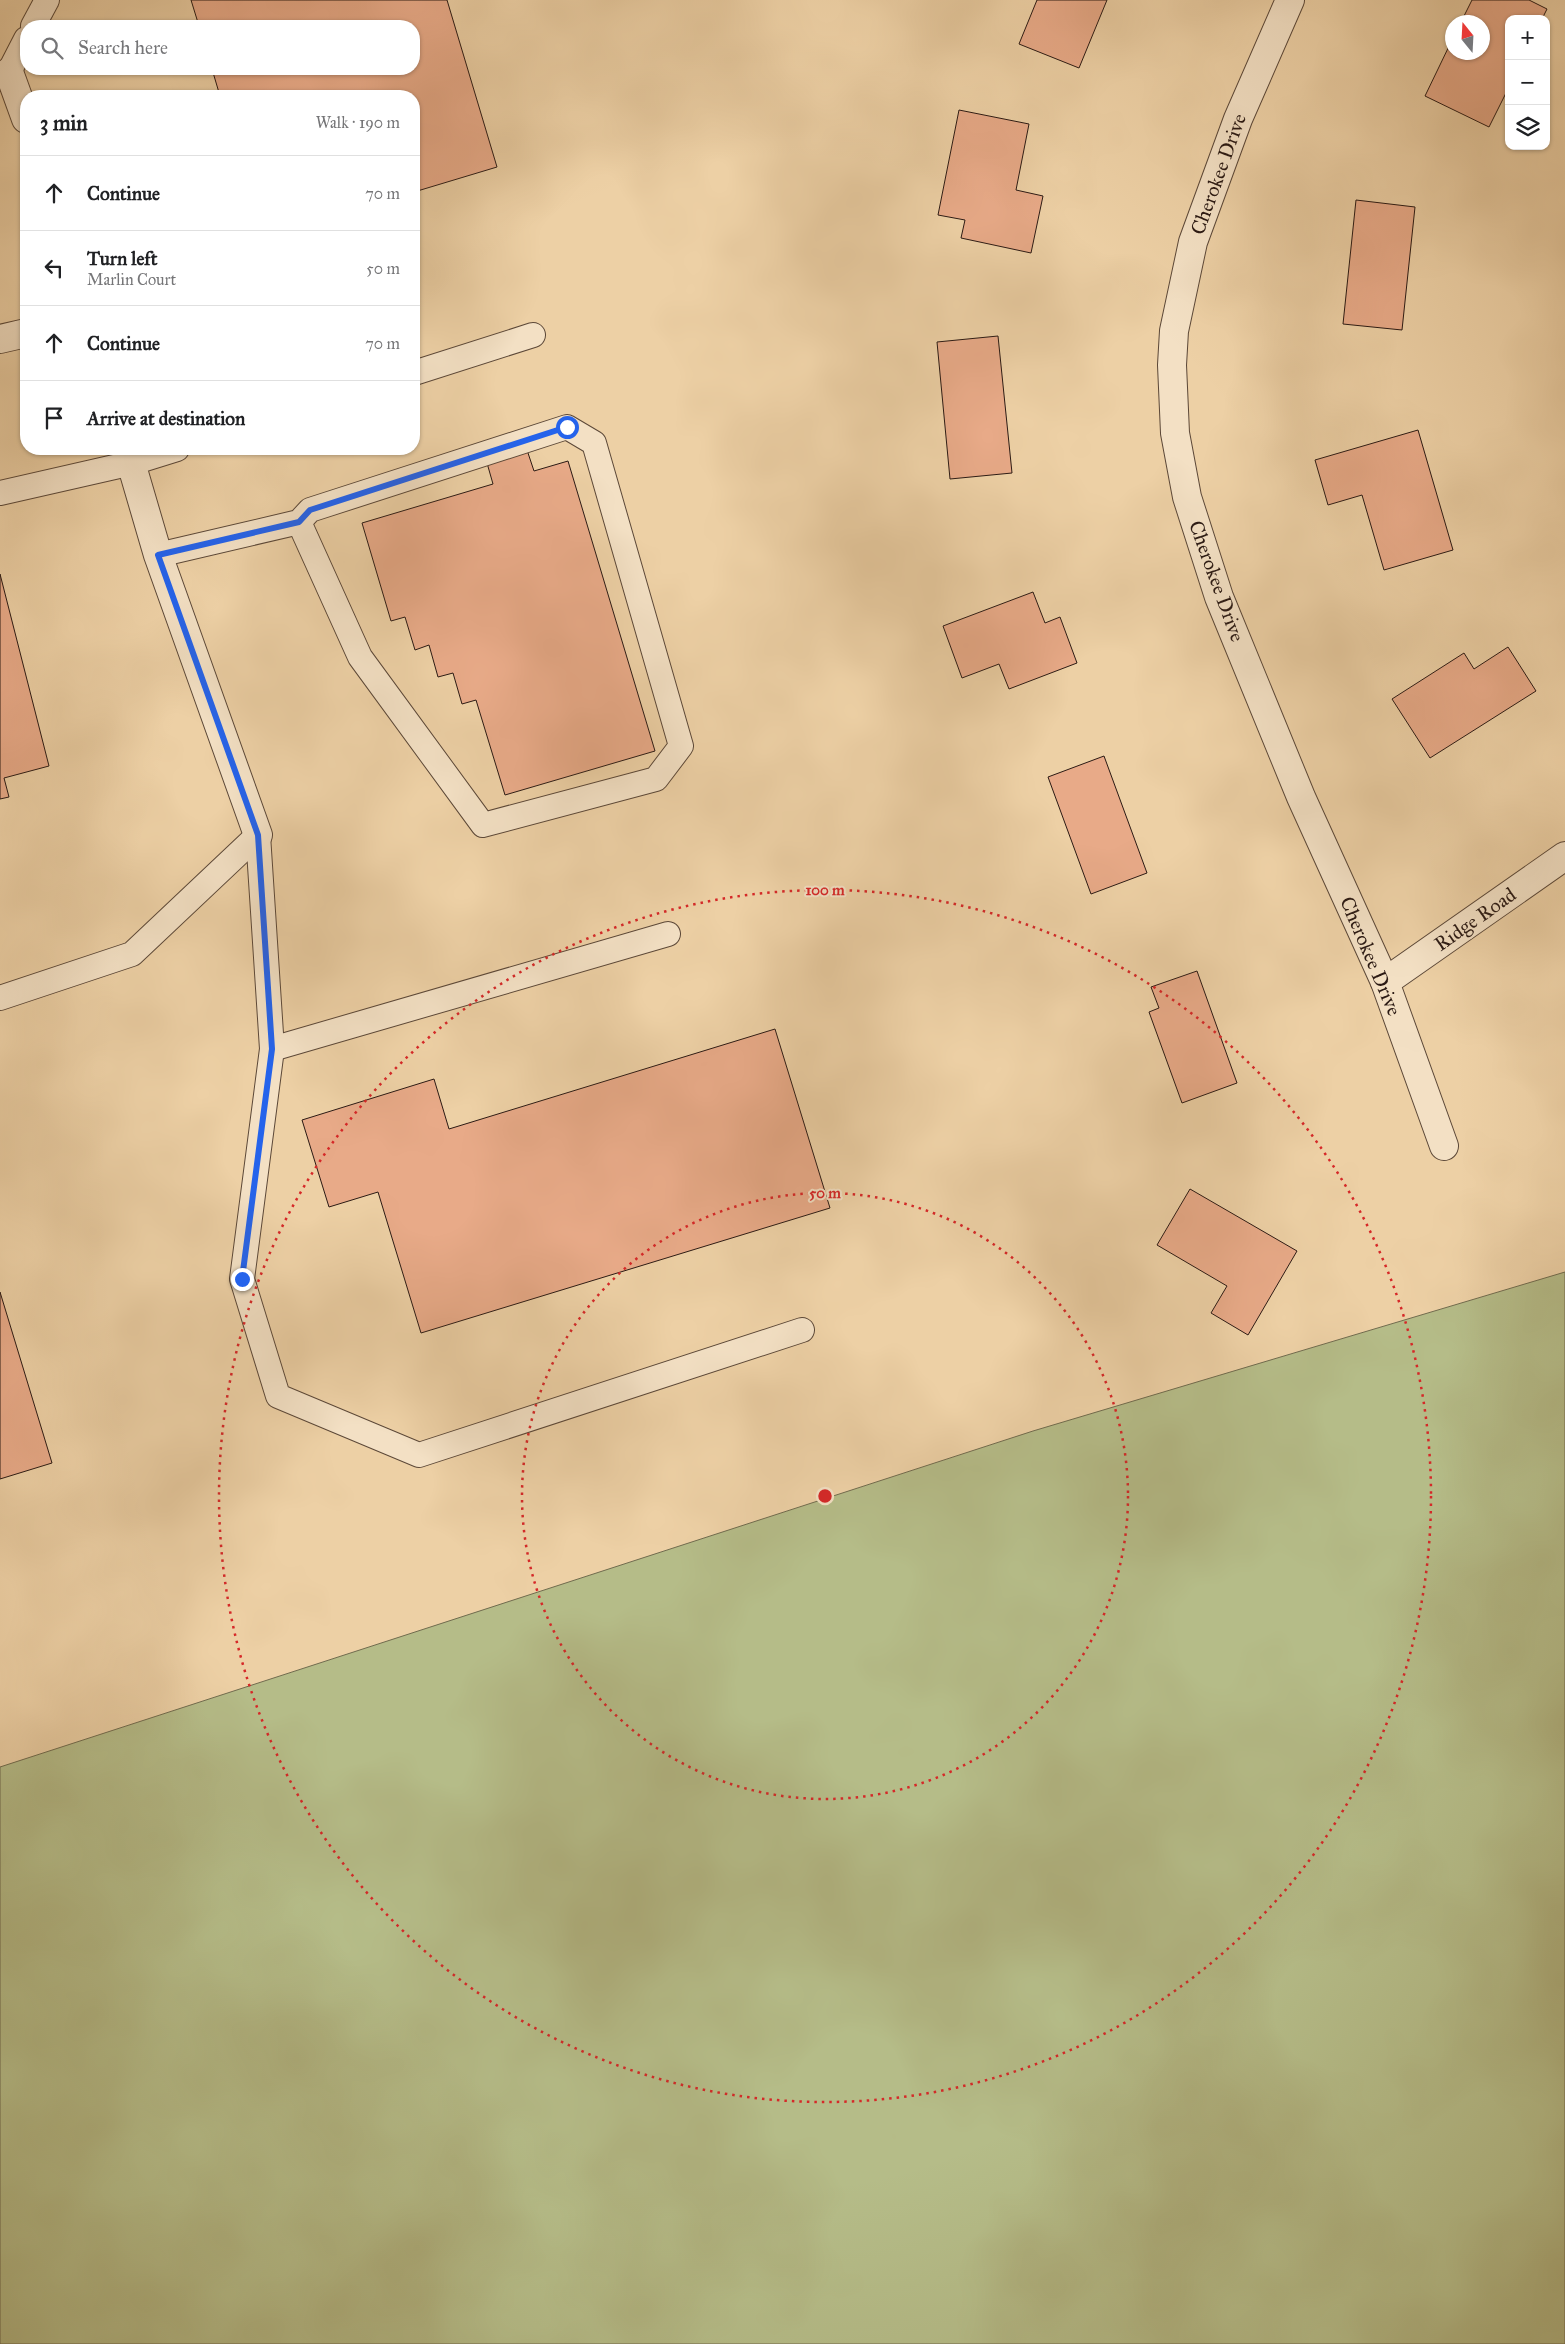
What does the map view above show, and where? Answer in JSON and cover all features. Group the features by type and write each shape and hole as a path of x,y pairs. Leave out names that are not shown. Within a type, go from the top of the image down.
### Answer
{"street":[{"name":"Cherokee Drive","path":"1290,0 1238,119 1193,242 1174,331 1172,365 1175,433 1187,497 1219,597 1302,797 1385,982 1444,1146"},
{"path":"4,73 20,106"},
{"path":"0,339 20,334"},
{"path":"130,456 158,555 258,835"},
{"name":"Ridge Road","path":"1385,982 1565,856"}],"lane":[{"path":"36,20 47,0"},
{"path":"4,73 20,48"},
{"path":"420,371 533,335"},
{"path":"158,555 299,522 310,510 567,427 594,444 681,746 656,779 483,825 360,657 299,522"},
{"path":"0,493 130,456"},
{"path":"0,998 132,954 258,835"},
{"path":"258,835 272,1049 242,1279 278,1396 418,1455 802,1330"},
{"path":"272,1049 668,934"}],"green space":[{"path":"1565,1272 1565,2344 0,2344 0,1767 1033,1431"}],"building":[{"path":"191,0 447,0 497,167 420,190 420,90 218,90 214,75 420,75 420,20 197,20"},
{"path":"1037,0 1107,0 1079,68 1019,44"},
{"path":"1472,0 1529,0 1547,9 1544,15 1505,15 1505,95 1489,127 1425,96 1445,55 1445,60 1490,60 1490,15 1464,15"},
{"path":"959,110 1029,124 1016,190 1043,196 1031,253 961,238 965,220 938,215"},
{"path":"1356,200 1415,207 1402,330 1343,324"},
{"path":"998,336 1012,473 950,479 937,342"},
{"path":"1418,430 1453,550 1384,570 1362,495 1328,505 1315,460"},
{"path":"527,450 534,471 568,461 655,751 505,795 476,700 462,704 453,673 438,677 429,645 415,650 405,617 391,621 362,523 493,484 487,463"},
{"path":"0,574 49,766 4,778 9,797 0,799"},
{"path":"1033,592 1045,623 1060,617 1077,663 1009,689 999,664 962,678 943,626"},
{"path":"1508,647 1536,691 1430,758 1392,699 1464,653 1474,669"},
{"path":"1104,756 1147,873 1091,894 1048,777"},
{"path":"1197,971 1237,1083 1182,1103 1149,1012 1159,1008 1151,987"},
{"path":"775,1029 830,1208 421,1333 378,1192 329,1207 302,1120 434,1079 449,1129"},
{"path":"1190,1189 1297,1251 1248,1335 1211,1313 1227,1286 1157,1245"},
{"path":"0,1292 52,1463 0,1479"}],"route":[{"path":"242,1279 272,1049 258,835 158,555 299,522 310,510 567,427"}]}
